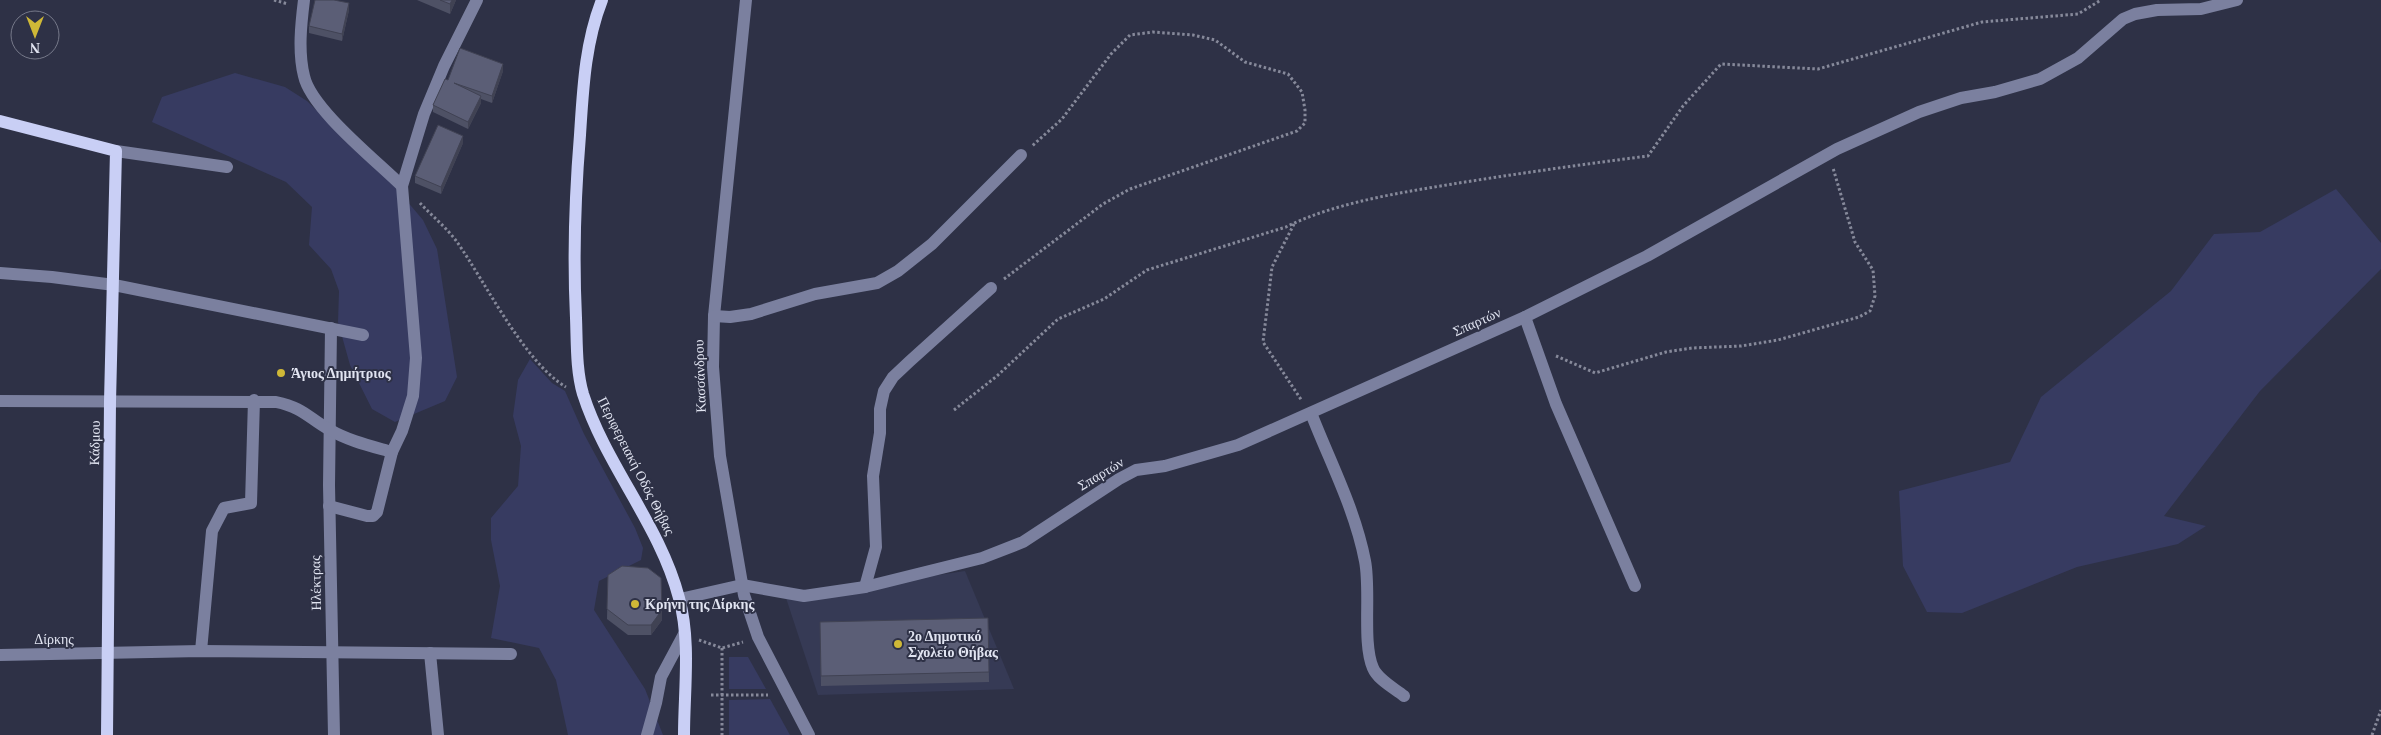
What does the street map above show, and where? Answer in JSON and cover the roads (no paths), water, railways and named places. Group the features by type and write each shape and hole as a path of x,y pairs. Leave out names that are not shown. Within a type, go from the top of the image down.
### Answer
{"main road":[{"name":"Περιφερειακή Οδός Θήβας","path":"602,0 589,43 584,75 577,172 574,271 579,375 583,394 616,466 664,555 680,599 684,634 684,735"},
{"path":"0,121 116,151"},
{"name":"Κάδμου","path":"107,735 110,402 116,151"}],"street":[{"path":"304,0 301,57 304,78 313,97 402,186"},
{"path":"330,506 360,515 373,516 379,510 392,452 409,412 416,372 415,326 402,186 424,114 444,66 477,0"},
{"name":"Κασσάνδρου","path":"746,0 714,316 713,367 720,456 742,585 758,637 809,735"},
{"name":"Σπαρτών","path":"742,585 804,596 865,587 982,558 1022,542 1118,479 1136,470 1165,466 1238,444 1525,318 1647,256 1827,155 1919,112 1961,98 1995,92 2040,79 2078,58 2123,19 2135,14 2157,10 2201,9 2237,0"},
{"path":"116,151 227,167"},
{"path":"714,316 730,318 751,314 815,294 877,282 898,270 932,244 1021,155"},
{"path":"0,273 114,285 363,335"},
{"path":"865,587 876,547 874,476 880,434 880,409 884,391 893,377 991,288"},
{"path":"1525,318 1556,404 1635,586"},
{"name":"Ηλέκτρας","path":"330,328 330,506 334,735"},
{"path":"0,401 254,400 276,402 294,406 330,430 359,443 392,452"},
{"path":"201,651 212,531 224,508 251,503 254,400"},
{"path":"1311,413 1340,480 1365,560 1370,654 1373,669 1383,680 1404,696"},
{"path":"680,599 742,585"},
{"path":"647,735 661,677 684,634"},
{"name":"Δίρκης","path":"0,655 201,651 511,654"},
{"path":"430,653 438,735"}],"place":[{"name":"Άγιος Δημήτριος","path":"281,373"},
{"name":"Κρήνη της Δίρκης","path":"635,604"},
{"name":"2ο Δημοτικό Σχολείο Θήβας","path":"898,644"}]}
